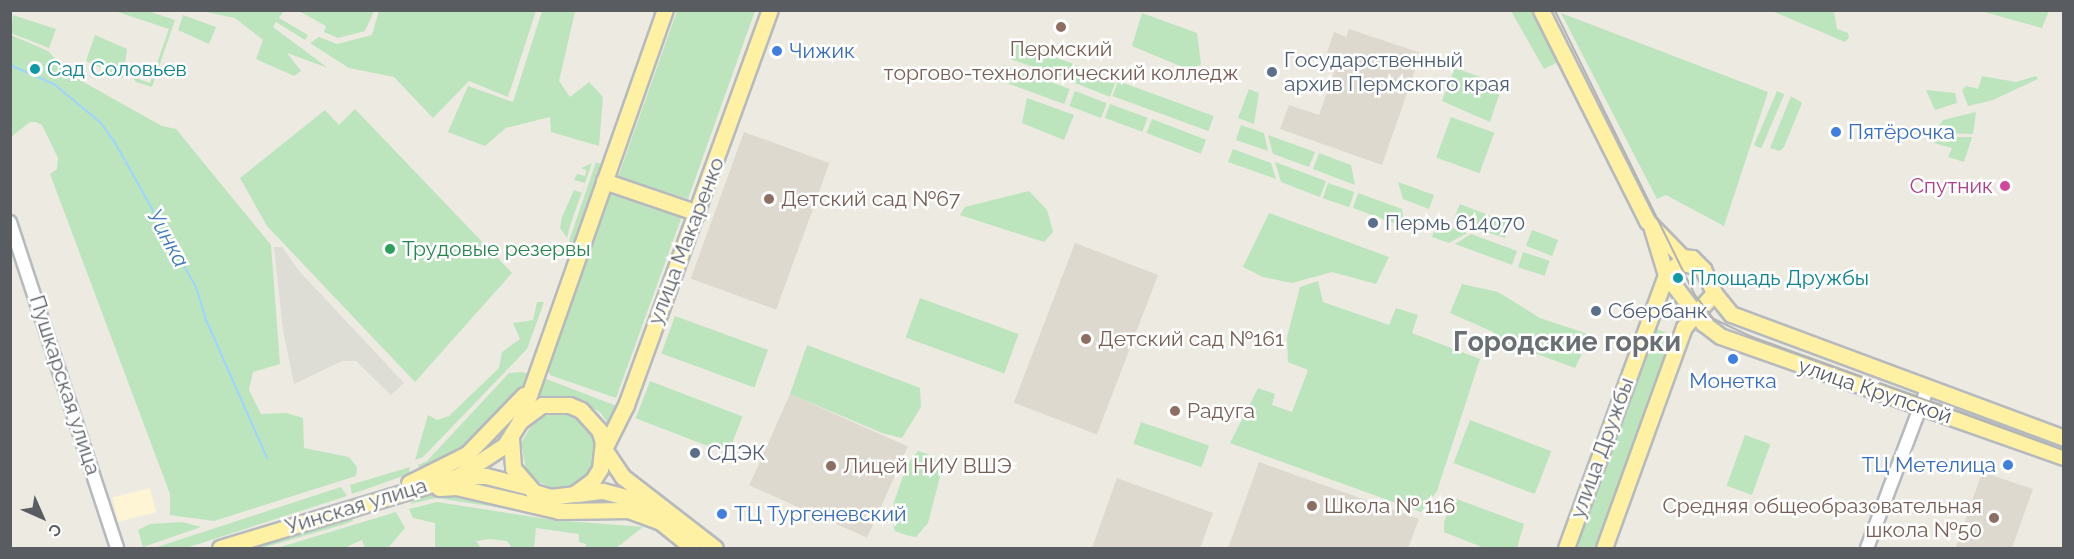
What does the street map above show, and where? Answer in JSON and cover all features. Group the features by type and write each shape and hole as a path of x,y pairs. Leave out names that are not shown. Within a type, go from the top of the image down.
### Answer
{"main road":[{"path":"458,476 500,451 512,437 520,421 665,10"},
{"name":"улица Макаренко","path":"604,449 626,405 698,213 770,10"},
{"path":"1541,10 1651,226 1664,269 1699,318 1714,293"},
{"path":"604,181 698,213"},
{"path":"1651,226 1682,257 1692,258 1703,269"},
{"path":"1664,269 1680,262 1703,269"},
{"name":"улица Дружбы","path":"1566,549 1651,313 1664,269"},
{"name":"улица Крупской","path":"1703,269 1714,293 1731,314 1927,389 2064,438"},
{"name":"улица Дружбы","path":"1604,549 1684,327 1699,318"},
{"name":"улица Крупской","path":"1699,318 1720,336 1770,356 2064,458"},
{"path":"400,491 415,478 457,459 482,442 534,379"},
{"path":"520,421 542,405 569,405 591,419 615,467 715,549"},
{"path":"626,405 616,432 617,449 627,473 642,491"},
{"path":"512,437 513,468 528,487"},
{"path":"574,494 593,480 604,449"},
{"path":"458,476 486,476 528,487 550,497 574,494 621,494 661,522 693,549"},
{"name":"Уинская улица","path":"220,549 400,491 458,476"},
{"path":"400,491 418,493 456,487 539,507 628,510 661,522"}],"street":[{"name":"Пушкарская улица","path":"10,222 117,549"},
{"path":"1867,549 1927,389"}],"shaded area":[{"path":"1349,29 1421,53 1382,165 1280,129 1289,105 1319,115 1335,69 1323,64 1334,32 1346,37"},
{"name":"Детский сад №67","path":"744,132 830,163 776,310 691,279"},
{"name":"Детский сад №161","path":"1075,243 1158,275 1097,435 1014,403"},
{"path":"274,247 282,247 299,271 404,383 391,395 356,361 342,361 294,384 283,330"},
{"name":"Лицей НИУ ВШЭ","path":"790,394 908,446 867,538 749,485"},
{"name":"Школа № 116","path":"1259,462 1419,519 1408,548 1228,548"},
{"name":"Средняя общеобразовательная школа №50","path":"1982,472 2033,489 2012,548 1956,547"},
{"path":"1117,478 1213,513 1200,548 1092,548"},
{"path":"150,488 156,512 118,522 112,497"}],"green space":[{"path":"379,10 536,11 508,97 469,81 433,118 394,77 349,68 310,43 319,37 337,44 372,35"},
{"path":"115,11 148,11 175,20 152,87 136,82 132,76 131,72 137,64 133,77 150,83 169,29"},
{"path":"201,11 284,11 279,18 308,35 305,40 276,22 273,27 328,68 287,53 301,71 294,76 256,59 263,40 235,18"},
{"path":"299,11 374,11 365,31 338,38 324,32 326,26"},
{"path":"542,11 575,12 559,81 570,97 589,82 603,97 599,146 551,132 550,117 506,128 485,146 448,132 468,86 513,102"},
{"path":"677,11 755,11 688,199 618,177"},
{"path":"1511,11 1531,11 1558,62 1544,69"},
{"path":"1772,11 1834,11 1837,29 1848,33 1849,38 1845,42"},
{"path":"1981,11 2049,11 2042,28"},
{"path":"1142,13 1197,33 1201,64 1192,71 1132,46"},
{"path":"1561,13 1768,92 1724,226 1666,195 1657,199"},
{"path":"13,15 56,29 49,48 11,33"},
{"path":"183,15 216,27 209,44 178,30"},
{"path":"11,35 48,51 69,74 162,126 176,129 271,245 280,364 253,372 249,390 261,414 286,413 303,418 304,448 349,457 357,467 356,476 214,521 170,515 170,494 50,174 57,169 58,158 42,125 36,122 30,122 11,137"},
{"path":"95,35 127,49 123,78 86,61"},
{"path":"1016,44 1073,64 1068,79 1011,59"},
{"path":"1004,65 1070,89 1064,104 999,80"},
{"path":"1075,65 1116,81 1110,97 1069,81"},
{"path":"1455,68 1489,80 1501,89 1490,122 1442,101"},
{"path":"1982,76 2016,82 2036,76 2038,79 1993,100 1968,106 1962,90 1966,86 1978,89"},
{"path":"1118,81 1214,116 1208,131 1113,96"},
{"path":"1249,89 1259,93 1254,124 1238,118"},
{"path":"1926,90 1955,93 1957,103 1935,110"},
{"path":"1075,91 1107,103 1101,118 1069,106"},
{"path":"1777,91 1784,94 1761,148 1754,145"},
{"path":"1791,96 1802,103 1784,147 1780,151 1770,148"},
{"path":"1027,98 1074,115 1064,140 1022,123"},
{"path":"1110,104 1148,118 1142,132 1105,118"},
{"name":"Трудовые резервы","path":"355,109 512,273 415,382 267,226 240,178 325,110 339,125"},
{"path":"1976,112 1973,134 1934,133 1943,120"},
{"path":"1451,117 1494,133 1480,173 1436,157"},
{"path":"1152,119 1206,140 1201,154 1147,133"},
{"path":"1241,125 1264,133 1268,151 1236,140"},
{"path":"1268,135 1315,152 1309,167 1273,154"},
{"path":"1937,137 1972,137 1964,162 1948,157 1952,148 1934,143"},
{"path":"1233,149 1271,163 1276,179 1228,162"},
{"path":"1319,153 1351,165 1355,185 1313,169"},
{"path":"596,162 605,166 578,242 572,243 569,241"},
{"path":"1275,162 1326,181 1320,197 1281,182"},
{"path":"592,163 586,180 585,183 574,180 577,174 585,176 586,170 581,168"},
{"path":"1398,182 1434,195 1429,209 1403,199"},
{"path":"1328,183 1354,192 1349,207 1323,198"},
{"path":"574,190 582,193 567,238 560,228 562,217"},
{"path":"612,191 682,216 616,398 550,375 548,370"},
{"path":"1029,191 1047,210 1053,232 1044,242 960,215 965,207"},
{"path":"1358,193 1402,209 1404,227 1353,208"},
{"path":"1460,204 1493,217 1476,228 1454,219"},
{"path":"1269,213 1389,257 1376,284 1332,272 1292,283 1263,277 1243,267"},
{"path":"1497,217 1512,222 1505,238 1478,229"},
{"path":"1437,223 1467,233 1449,243 1432,237"},
{"path":"1532,230 1558,240 1552,256 1526,246"},
{"path":"1471,234 1517,251 1512,265 1455,244"},
{"path":"1523,252 1550,261 1545,276 1518,267"},
{"path":"1318,281 1323,302 1389,325 1396,308 1418,315 1412,333 1480,359 1437,491 1421,512 1230,443 1258,388 1275,394 1272,405 1292,412 1308,370 1288,362 1287,337 1300,287"},
{"path":"1462,284 1498,292 1540,318 1591,335 1575,368 1496,339 1493,332 1450,313"},
{"path":"920,298 1019,334 1004,373 906,337"},
{"path":"537,302 544,302 527,349 423,457 415,460 428,415 437,420 449,416 499,368 502,352 520,339 513,323 533,320"},
{"path":"675,316 768,350 754,387 661,354"},
{"path":"1651,327 1675,336 1594,548 1567,546"},
{"path":"807,345 920,388 921,407 902,438 882,433 790,394"},
{"path":"509,373 531,374 523,389 479,439 420,470 418,465 427,461"},
{"path":"541,377 622,408 610,427 601,413 579,400 552,398 531,406"},
{"path":"650,381 742,416 728,454 636,418"},
{"path":"561,410 587,419 601,456 580,486 556,490 533,479 526,469 521,443 535,420"},
{"path":"1470,420 1551,451 1535,494 1454,463"},
{"path":"1141,422 1209,445 1202,467 1134,444"},
{"path":"1745,435 1770,444 1752,495 1727,486"},
{"path":"918,451 933,456 942,469 928,523 916,537 895,531 890,513 907,465"},
{"path":"410,467 409,474 352,494 350,485"},
{"path":"341,487 347,496 186,548 154,548"},
{"path":"440,491 630,517 660,529 654,531 638,521 568,518 436,498 410,504 418,496"},
{"path":"1454,498 1524,524 1517,548 1484,548 1444,532 1444,522"},
{"path":"437,502 554,520 643,527 616,548 585,548 586,544 579,542 579,534 536,528 534,548 512,548 507,541 489,539 476,541 481,548 435,548 435,523 413,518 409,509"},
{"path":"396,512 405,528 388,548 365,548 362,540 344,548 277,548"},
{"path":"352,515 353,521 342,525 262,548 241,548"},
{"path":"182,522 201,527 143,547 138,530 150,524"}],"waterway":[{"name":"Уинка","path":"10,65 54,84 100,122 114,141 196,287 207,322 267,458"}],"tram line":[{"path":"1555,10 1696,296 1714,319 1750,336 2064,450"}],"place":[{"name":"Пермский торгово-технологический колледж","path":"1061,27"},
{"name":"Чижик","path":"777,51"},
{"name":"Сад Соловьев","path":"35,69"},
{"name":"Государственный архив Пермского края","path":"1272,72"},
{"name":"Пятёрочка","path":"1836,132"},
{"name":"Спутник","path":"2005,186"},
{"name":"Детский сад №67","path":"769,199"},
{"name":"Пермь 614070","path":"1373,223"},
{"name":"Трудовые резервы","path":"390,249"},
{"name":"Площадь Дружбы","path":"1678,278"},
{"name":"Сбербанк","path":"1596,311"},
{"name":"Детский сад №161","path":"1086,339"},
{"name":"Монетка","path":"1733,359"},
{"name":"Радуга","path":"1175,411"},
{"name":"СДЭК","path":"695,453"},
{"name":"ТЦ Метелица","path":"2008,465"},
{"name":"Лицей НИУ ВШЭ","path":"831,466"},
{"name":"Школа № 116","path":"1312,506"},
{"name":"ТЦ Тургеневский","path":"722,514"},
{"name":"Средняя общеобразовательная школа №50","path":"1994,518"}],"district":[{"name":"Городские горки","path":"1567,342"}]}
